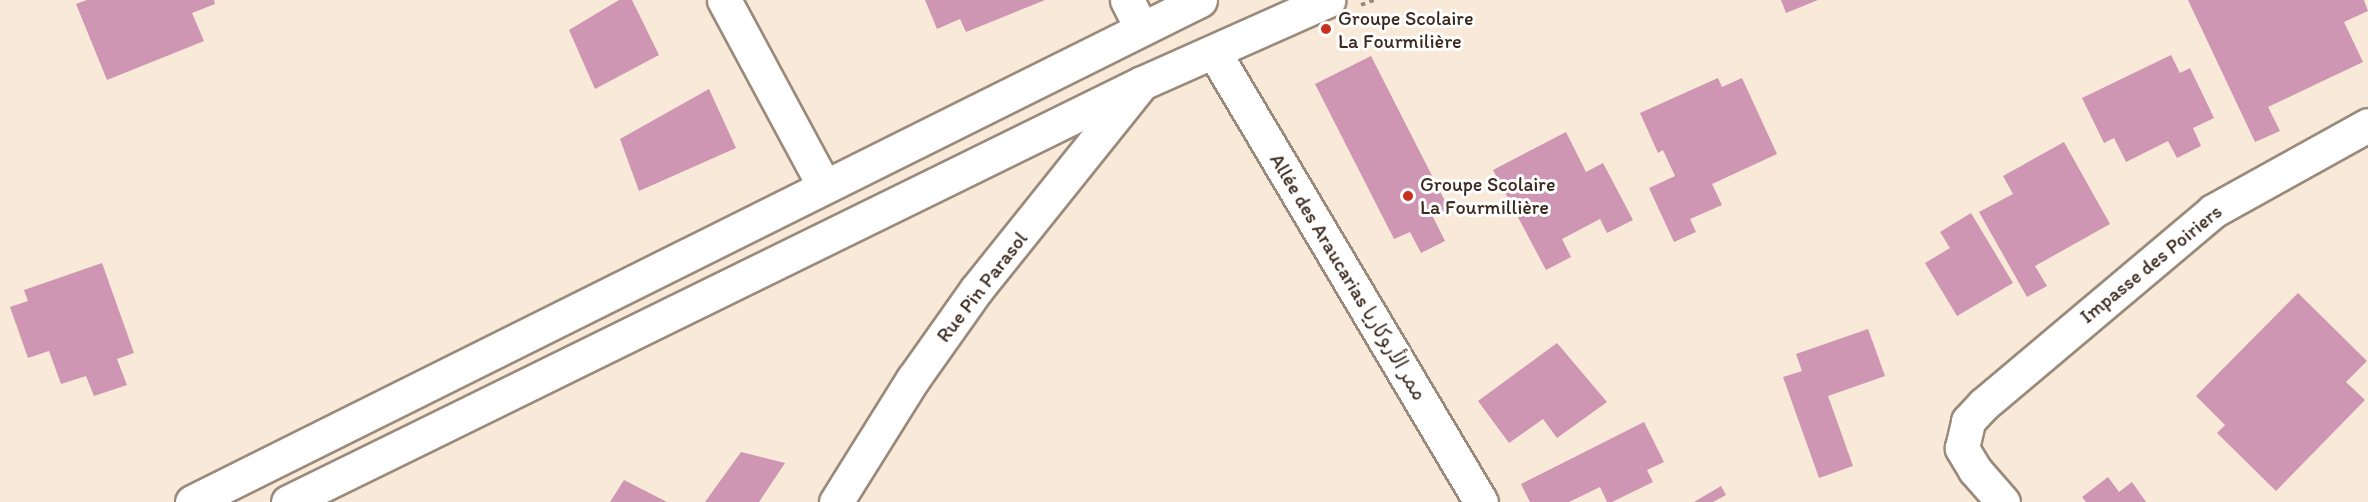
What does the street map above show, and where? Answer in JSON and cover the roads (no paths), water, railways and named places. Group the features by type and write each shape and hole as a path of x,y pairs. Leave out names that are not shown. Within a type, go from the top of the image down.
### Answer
{"main road":[{"path":"724,0 824,186"},
{"path":"192,502 824,186 1134,14 1200,0"},
{"path":"288,502 1142,83 1328,0"},
{"name":"Allée des Araucarias ممر الأروكاريا","path":"1214,52 1481,502"},
{"name":"Rue Pin Parasol","path":"836,502 913,380 976,290 1142,83"},
{"name":"Impasse des Poiriers","path":"2003,502 1966,458 1963,438 1968,421 1984,404 2213,211 2368,125"}],"place":[{"name":"Groupe Scolaire La Fourmilière","path":"1326,29"},
{"name":"Groupe Scolaire La Fourmillière","path":"1408,196"}]}
